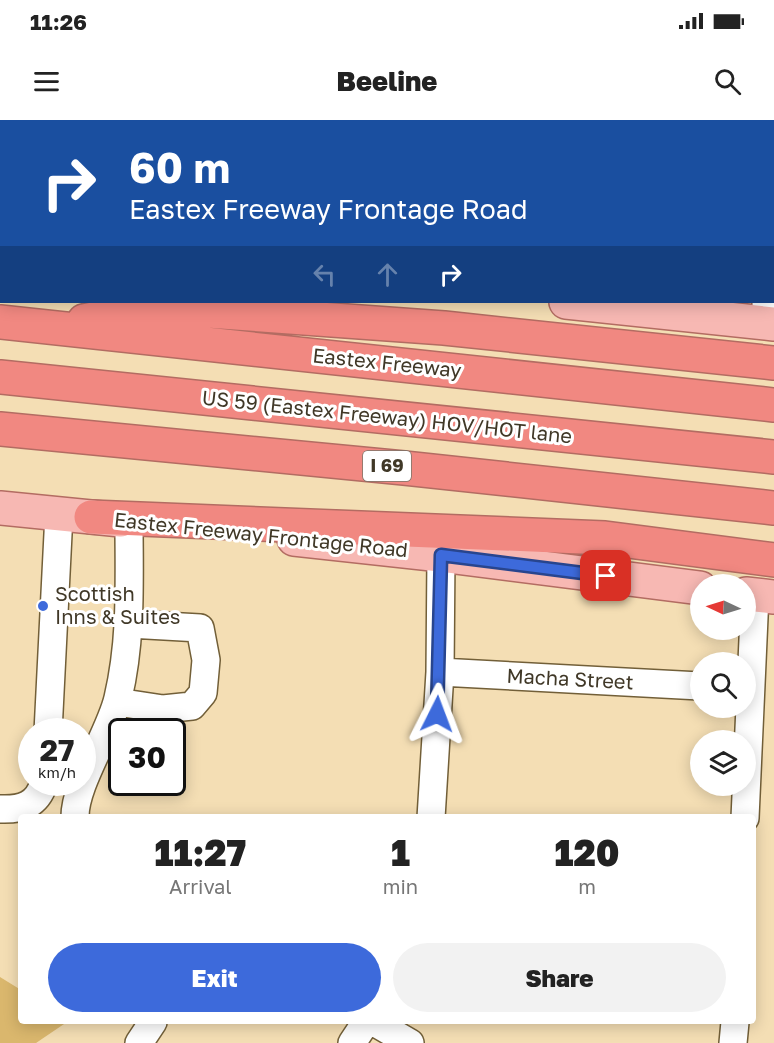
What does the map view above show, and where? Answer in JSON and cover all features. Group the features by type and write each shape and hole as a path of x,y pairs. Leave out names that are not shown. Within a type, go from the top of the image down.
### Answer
{"highway":[{"path":"58,327 152,307 444,328 770,363"},
{"name":"Eastex Freeway","path":"0,322 774,405"},
{"name":"US 59 (Eastex Freeway) HOV/HOT lane","path":"0,377 774,457"},
{"name":"I 69","path":"0,429 404,468 774,508"},
{"path":"91,517 605,538 774,560"}],"main road":[{"path":"580,303 769,316"},
{"name":"Eastex Freeway Frontage Road","path":"0,508 441,555 690,587"}],"street":[{"path":"49,718 59,514"},
{"path":"96,750 117,702 125,664 129,624 129,520"},
{"path":"431,814 440,672 441,555"},
{"path":"756,690 758,595"},
{"path":"117,702 163,709 192,706 202,693 206,660 200,628 129,624"},
{"name":"Macha Street","path":"440,672 690,685"},
{"path":"745,814 754,718"},
{"path":"0,809 25,806 39,796"},
{"path":"76,814 78,796"},
{"path":"140,1043 152,1024"},
{"path":"352,1043 365,1024"},
{"path":"377,1024 410,1043"},
{"path":"733,1043 735,1024"}],"shaded area":[{"path":"0,977 18,988 18,1024 64,1024 36,1043 0,1043"}],"place":[{"name":"Scottish Inns & Suites","path":"43,606"}],"route":[{"path":"437,714 440,672 441,555 606,576"}]}
